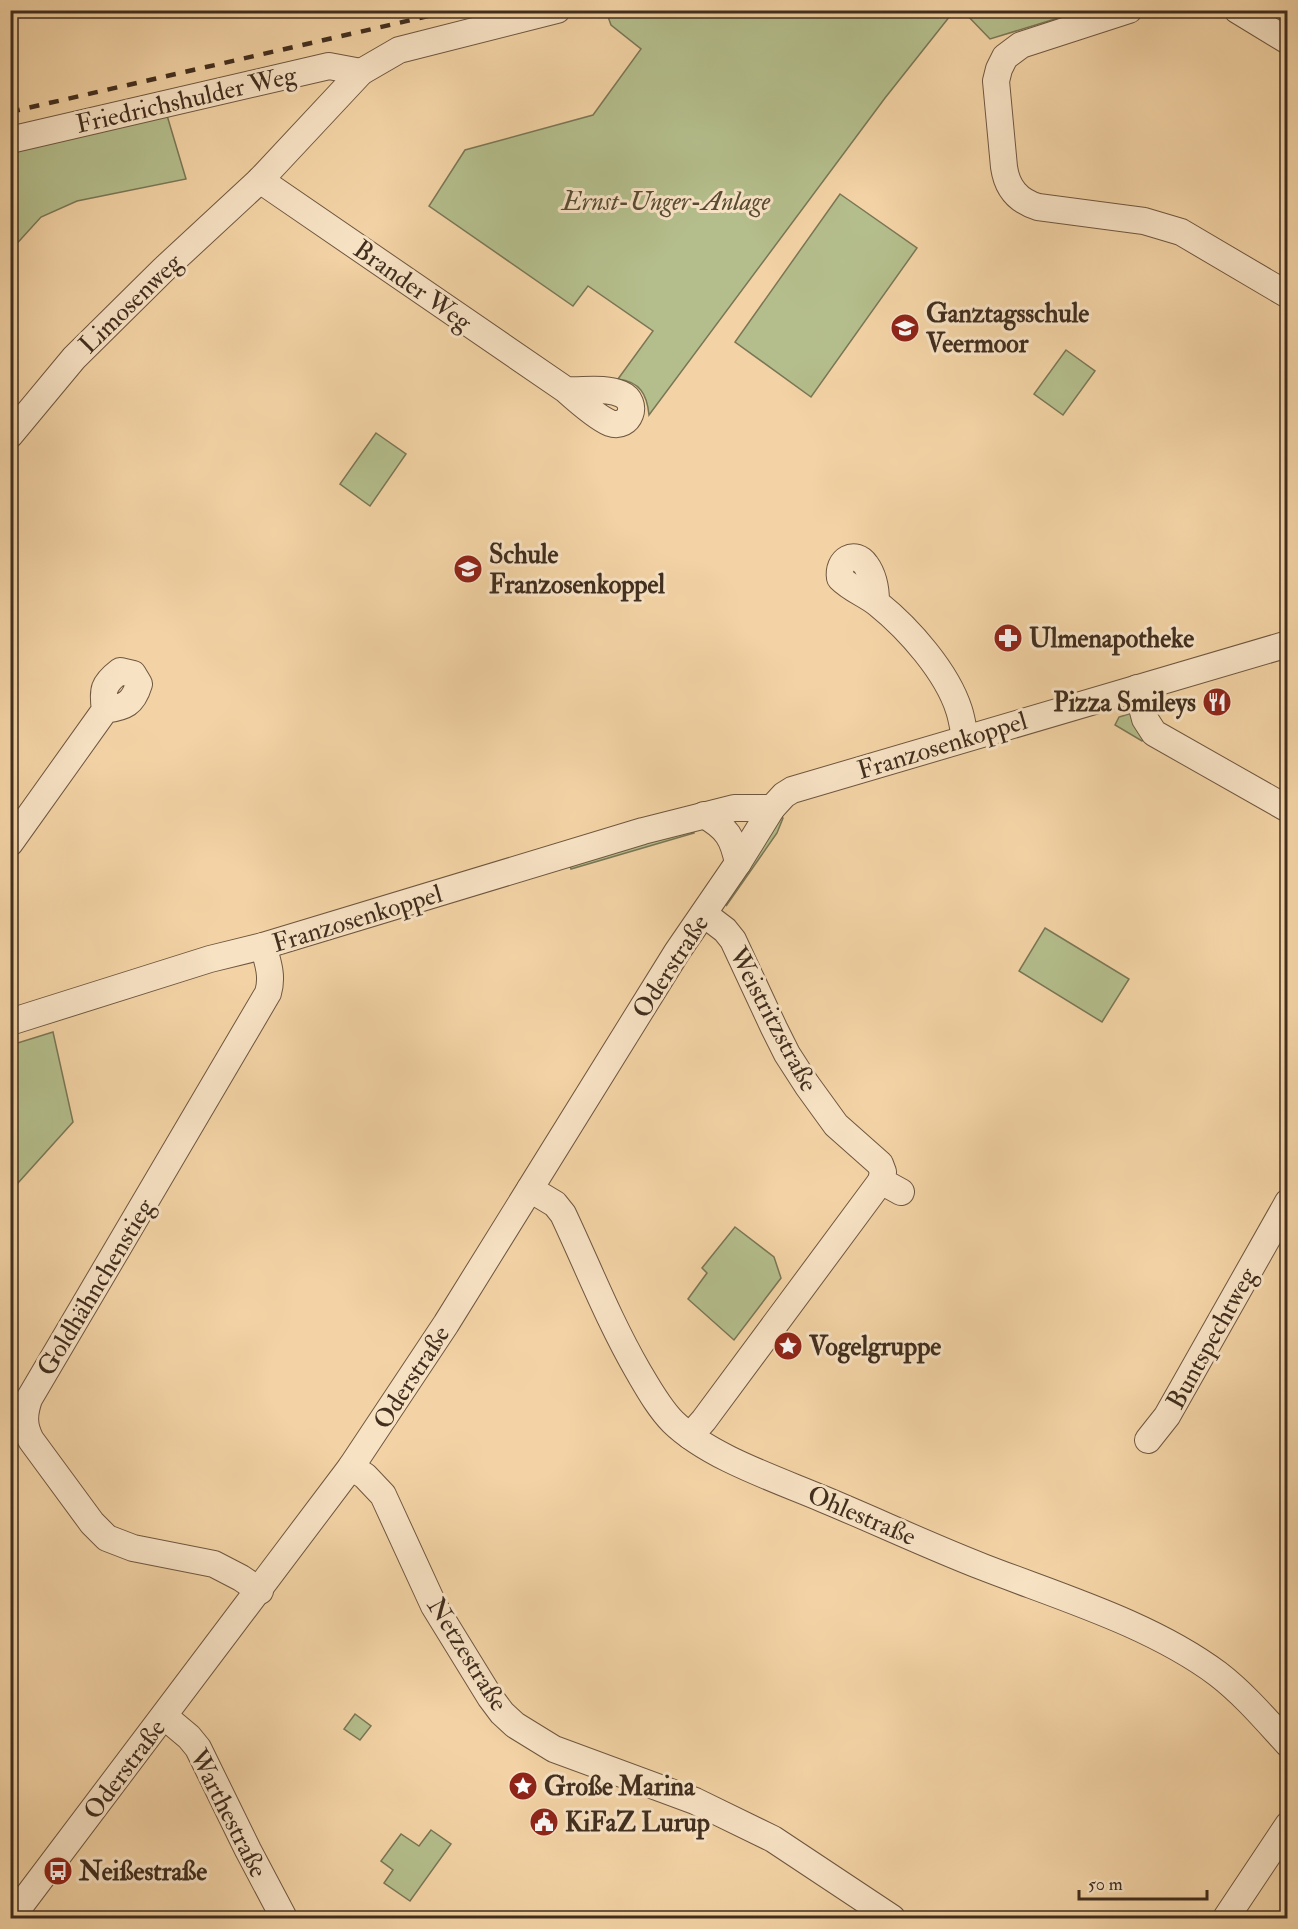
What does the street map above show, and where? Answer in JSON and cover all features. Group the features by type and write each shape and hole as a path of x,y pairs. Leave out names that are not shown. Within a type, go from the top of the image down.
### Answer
{"street":[{"name":"Friedrichshulder Weg","path":"260,180 361,72 399,50 557,10"},
{"path":"1129,10 1021,45 1005,57 996,81 1004,167 1010,188 1028,204 1038,207 1136,219 1181,232 1287,295"},
{"path":"1238,10 1287,41"},
{"name":"Friedrichshulder Weg","path":"10,140 329,66 361,72"},
{"name":"Brander Weg","path":"260,180 566,390"},
{"name":"Limosenweg","path":"10,435 74,358 164,269 260,180"},
{"path":"876,602 908,632 945,681 959,710 965,737"},
{"name":"Franzosenkoppel","path":"10,1022 210,959 263,946 643,831 734,808 772,808 792,790 965,737 1287,644"},
{"path":"1137,688 1145,719 1154,733 1287,809"},
{"path":"10,843 105,710"},
{"name":"Oderstraße","path":"11,1918 260,1591 351,1467 446,1324 648,998 772,808"},
{"path":"704,815 723,827 730,836 734,843 738,863"},
{"name":"Weistritzstraße","path":"690,1436 891,1186 874,1156 836,1125 807,1085 787,1054 733,940 704,914"},
{"name":"Goldhähnchenstieg","path":"260,1591 242,1578 214,1564 133,1548 107,1538 92,1523 31,1440 24,1420 29,1399 268,993 271,983 270,971 263,946"},
{"name":"Ohlestraße","path":"530,1189 555,1204 563,1214 604,1308 631,1359 660,1406 671,1420 690,1436 715,1452 810,1494 1169,1643 1218,1675 1244,1698 1287,1744"},
{"name":"Buntspechtweg","path":"1148,1440 1167,1416 1287,1202"},
{"name":"Netzestraße","path":"351,1467 365,1476 383,1495 435,1606 479,1682 502,1713 515,1725 554,1749 695,1801 773,1839 892,1918"},
{"name":"Warthestraße","path":"164,1716 189,1737 198,1748 248,1850 285,1918"},
{"path":"1226,1918 1287,1825"}],"green space":[{"name":"Ernst-Unger-Anlage","path":"606,11 954,11 885,98 649,415 641,390 632,383 618,379 653,331 588,286 573,306 429,206 465,150 593,115 641,49 611,25"},
{"path":"963,11 1081,11 990,39"},
{"path":"166,112 186,179 77,201 41,217 11,250 11,148"},
{"path":"840,194 917,248 811,397 735,342"},
{"path":"1066,350 1095,371 1063,415 1034,394"},
{"path":"376,433 406,454 370,506 340,484"},
{"path":"1132,713 1145,737 1142,741 1115,725 1119,717"},
{"path":"779,816 783,818 777,833 726,906 728,896"},
{"path":"692,827 694,833 571,869 569,863"},
{"path":"1045,928 1129,979 1102,1022 1019,971"},
{"path":"53,1032 73,1122 11,1193 11,1045"},
{"path":"735,1227 774,1257 781,1278 734,1340 688,1299 707,1273 702,1268"},
{"path":"355,1714 371,1726 360,1740 344,1729"},
{"path":"431,1830 451,1844 410,1901 384,1883 393,1870 381,1861 401,1834 419,1846"}],"railway":[{"path":"10,112 455,10"}],"place":[{"name":"Ganztagsschule Veermoor","path":"905,328"},
{"name":"Schule Franzosenkoppel","path":"468,569"},
{"name":"Ulmenapotheke","path":"1008,638"},
{"name":"Pizza Smileys","path":"1217,702"},
{"name":"Vogelgruppe","path":"788,1346"},
{"name":"Große Marina","path":"523,1786"},
{"name":"KiFaZ Lurup","path":"544,1822"},
{"name":"Neißestraße","path":"58,1871"}]}
